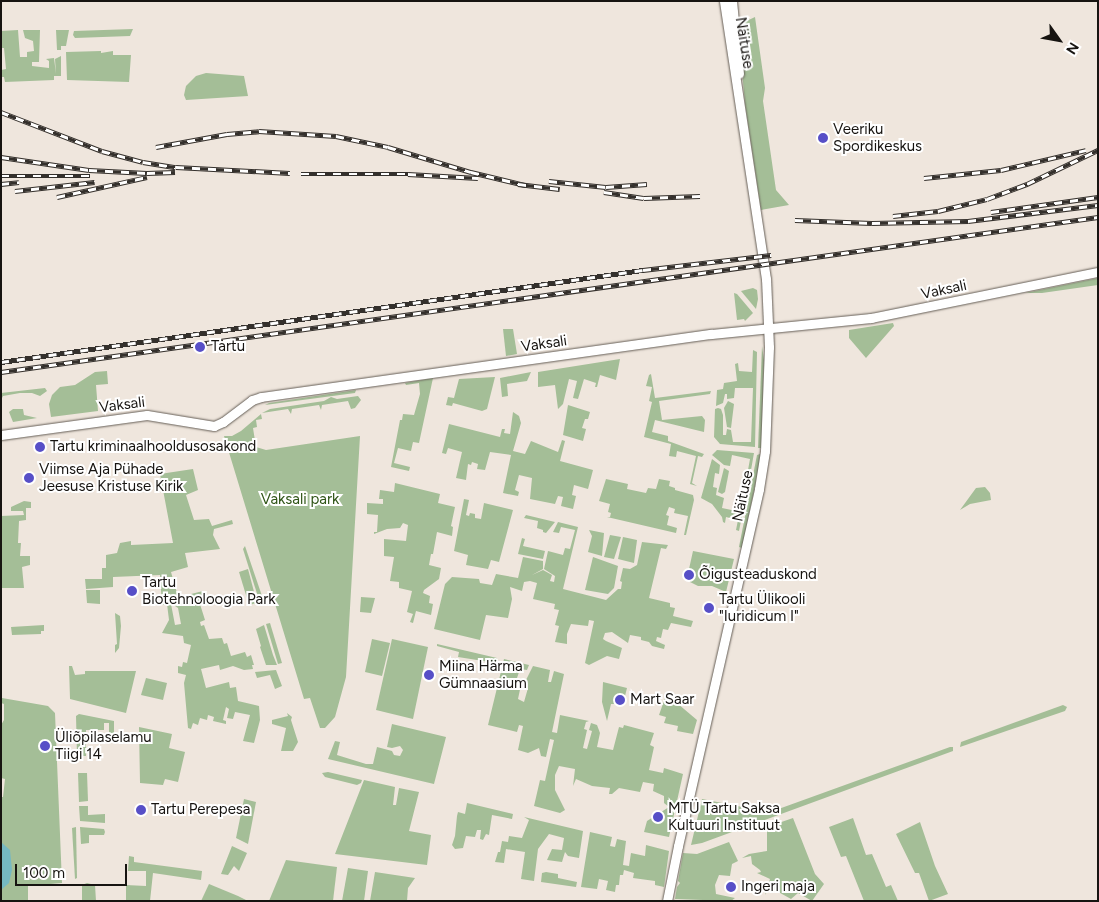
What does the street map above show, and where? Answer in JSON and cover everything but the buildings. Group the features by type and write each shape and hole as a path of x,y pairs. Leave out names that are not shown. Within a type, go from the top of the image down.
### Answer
{"street":[{"name":"Näituse","path":"668,901 678,846 762,474 765,451 769,328 764,264 739,89 724,1"},
{"name":"Näituse","path":"732,1 739,62 739,89"},
{"name":"Vaksali","path":"1,435 147,415 214,426 223,422 252,400 261,397 711,334 871,318 1098,272"}],"green space":[{"path":"755,17 765,88 763,101 776,190 789,205 761,210 745,104 738,25"},
{"path":"133,29 130,36 75,38 73,35 74,31"},
{"path":"18,30 20,57 27,57 27,52 34,51 33,41 25,38 23,30 40,30 39,62 32,62 32,66 49,68 49,61 46,59 54,58 56,74 55,59 61,56 61,76 54,76 54,80 5,82 4,77 1,77 1,70 6,69 4,48 1,48 1,31"},
{"path":"56,30 69,30 66,46 61,46 61,50 57,50"},
{"path":"101,51 101,53 113,51 113,55 131,55 129,82 67,80 66,52"},
{"path":"206,73 244,76 248,96 186,100 184,95 186,86 196,76"},
{"path":"1098,278 1098,285 1042,293 1025,293"},
{"path":"753,288 757,290 756,309 741,291"},
{"path":"734,293 753,313 745,321 744,319 737,320"},
{"path":"893,323 894,326 866,358 849,338 849,330"},
{"path":"503,329 513,329 517,354 506,356"},
{"path":"762,346 764,360 762,437 761,448 758,448"},
{"path":"753,350 757,352 755,447 720,444 714,437 715,409 718,408 721,409 723,415 723,435 726,435 727,429 731,430 733,442 751,442 753,388 735,388 734,398 727,399 727,394 725,394 723,403 716,406 717,390 723,389 724,383 737,381 735,364 738,363 739,371 752,372"},
{"path":"620,359 616,380 600,375 597,387 595,387 596,383 584,379 578,399 573,398 577,381 569,379 563,404 558,409 555,385 538,387 538,372"},
{"path":"107,371 108,384 96,385 98,411 51,417 49,404 52,395 60,387 75,385 95,372"},
{"path":"531,372 527,381 507,384 508,396 502,397 500,378"},
{"path":"651,374 655,398 711,391 710,394 659,401 662,420 702,416 705,420 704,432 655,420 652,432 668,436 668,441 704,454 702,457 698,456 692,483 697,486 690,484 696,456 677,451 676,457 669,456 671,444 644,437 652,402 649,401 652,387 646,386"},
{"path":"495,377 487,409 482,411 453,403 452,406 446,405 448,397 454,398 459,379"},
{"path":"433,378 419,443 413,442 411,451 398,448 394,463 410,467 409,471 391,467 400,420 402,420 403,414 414,415 420,394 419,383 406,385 405,383"},
{"path":"45,388 47,391 40,396 32,393 20,393 3,396 1,400 1,393"},
{"path":"356,390 355,393 265,405 269,403"},
{"path":"358,396 361,400 355,408 351,409 348,401 322,405 321,410 319,405 292,409 291,414 288,409 262,413 270,409 324,401 331,397 337,399"},
{"path":"728,401 734,404 731,428 727,427 724,408"},
{"path":"568,405 590,412 582,428 586,429 583,441 563,435"},
{"path":"13,409 23,409 24,415 37,418 13,422 9,412"},
{"path":"513,412 519,416 521,423 513,451 525,454 531,441 558,452 562,440 565,441 560,461 593,470 588,489 574,485 572,495 576,496 573,509 561,506 563,497 558,496 555,504 530,499 532,478 519,475 515,490 519,492 518,496 503,493 511,455 490,452 485,470 477,469 478,464 472,462 471,465 468,464 466,480 456,478 462,452 448,448 446,454 442,453 449,424 500,437 502,429 505,429 504,433 510,434"},
{"name":"Vaksali park","path":"261,414 262,419 256,420 257,427 253,428 256,447 266,450 360,436 346,677 335,717 325,728 320,728 310,698 304,699 224,436 232,436 241,431"},
{"path":"717,450 754,453 751,470 748,470 750,459 732,455 730,466 724,465 712,455"},
{"path":"760,454 742,548 739,547 757,455"},
{"path":"712,459 720,465 719,474 715,473 713,487 717,488 716,495 724,498 722,508 741,512 743,500 745,501 739,531 736,530 738,520 726,517 725,523 723,522 722,517 712,504 701,498"},
{"path":"724,468 729,471 725,492 722,494 718,492"},
{"path":"193,469 198,490 186,495 194,520 209,519 212,526 232,520 233,524 214,529 213,535 220,549 185,553 188,567 171,572 179,600 171,604 175,625 181,624 178,608 175,606 192,597 191,594 203,591 206,599 199,601 205,620 200,622 201,626 204,625 209,639 222,638 224,644 227,643 231,656 245,652 247,657 251,655 254,665 252,665 253,669 244,670 233,666 220,670 219,665 201,669 206,688 229,682 230,688 236,687 238,701 259,706 260,720 254,743 243,741 250,715 235,712 233,719 227,718 229,709 226,707 223,720 226,721 226,724 213,721 214,717 208,715 207,720 200,718 198,725 193,723 191,729 188,728 184,683 186,675 178,673 178,666 182,667 183,662 187,663 191,645 184,643 183,636 162,633 169,620 167,604 162,605 160,575 113,577 113,587 86,589 85,579 102,579 102,568 106,568 106,555 117,553 120,543 131,541 131,545 173,543 160,474"},
{"path":"606,479 628,484 627,489 646,493 648,488 656,489 659,479 670,481 669,486 675,488 675,490 693,495 694,500 686,535 684,535 688,516 674,513 675,509 669,507 666,515 669,516 667,525 677,528 676,533 607,517 610,517 611,513 608,512 610,504 599,501"},
{"path":"395,483 440,494 438,503 455,507 451,526 453,527 452,536 437,532 433,554 431,554 429,565 441,568 439,579 424,590 423,593 430,596 429,603 433,604 431,615 416,611 413,623 410,622 413,614 407,612 412,591 399,588 399,582 390,581 394,557 384,556 384,539 406,541 408,525 403,523 400,528 387,529 374,534 374,532 377,532 378,515 367,514 367,503 383,504 383,499 379,499 380,490 394,492"},
{"path":"985,487 990,493 991,500 970,504 960,510 976,488"},
{"path":"464,499 469,500 466,515 469,516 470,513 475,514 475,518 481,519 484,503 513,510 499,562 491,560 488,569 466,565 468,555 454,551"},
{"path":"24,501 31,502 31,508 26,508 26,520 19,521 18,543 21,543 20,556 30,556 30,565 22,567 24,588 1,588 1,516 24,515 23,511 11,511 11,507"},
{"path":"526,515 555,522 546,533 537,528 538,521 524,518"},
{"path":"558,522 578,527 563,589 606,600 618,589 621,589 622,582 620,581 623,568 630,569 637,565 642,542 668,545 666,549 661,548 649,598 670,603 670,607 675,608 673,616 693,621 691,627 671,623 668,630 663,629 661,638 657,637 656,641 665,645 664,649 652,646 649,642 641,640 641,637 630,635 628,643 612,632 605,633 603,639 622,648 619,659 607,656 589,665 585,663 594,621 589,620 588,626 571,624 567,634 567,644 555,642 559,626 555,625 559,610 554,609 555,604 533,599 537,583 530,581 524,582 522,591 510,587 512,599 508,618 486,615 480,640 434,629 445,584 452,577 479,579 480,583 492,585 496,574 518,578 523,557 543,561 543,569 532,575 543,570 552,575 550,581 554,582 555,576 544,569 548,551 563,555 565,548 570,549 575,530 561,527 559,533 553,532"},
{"path":"589,530 604,533 602,556 588,552 592,536"},
{"path":"610,535 621,537 614,559 604,557"},
{"path":"623,537 637,540 634,563 618,559"},
{"path":"522,538 525,539 523,546 545,551 543,559 518,554"},
{"path":"245,546 263,599 259,600 243,549"},
{"path":"693,551 734,559 726,592 712,586 698,586 690,582 687,578"},
{"path":"593,557 618,566 614,588 608,594 585,590"},
{"path":"248,569 257,603 249,605 239,572"},
{"path":"86,590 100,590 100,604 87,603"},
{"path":"361,597 375,598 371,613 360,612"},
{"path":"115,613 120,616 121,626 119,648 115,653 115,645 117,644"},
{"path":"270,623 282,663 278,664 266,624"},
{"path":"44,625 44,631 41,631 41,634 12,635 11,627"},
{"path":"264,625 277,665 266,665 260,647 256,629"},
{"path":"372,639 390,643 382,676 365,672"},
{"path":"392,639 428,647 413,719 376,710"},
{"path":"437,644 497,658 496,663 458,657 459,652 437,646"},
{"path":"504,659 529,665 527,670 520,669 517,678 522,680 518,699 524,702 528,688 524,687 525,682 533,666 550,670 548,682 551,682 554,671 564,674 552,732 557,733 560,715 589,721 586,722 584,729 587,730 583,748 587,749 592,731 589,730 591,723 597,725 600,733 597,747 613,750 619,727 623,728 624,725 654,733 650,745 654,747 649,770 663,773 664,768 683,774 669,837 644,832 647,821 669,807 664,803 664,796 653,791 654,784 643,782 640,792 619,788 612,794 609,794 610,788 592,786 576,779 573,786 575,769 559,766 555,775 555,790 565,810 560,813 534,806 540,780 545,781 554,740 550,739 546,757 541,756 539,748 528,753 518,750 523,726 519,725 517,732 488,725"},
{"path":"69,666 72,666 75,675 85,674 85,671 136,671 126,713 70,699"},
{"path":"276,670 282,686 275,689 270,675 257,678 255,672"},
{"path":"146,678 167,683 163,700 141,695"},
{"path":"603,682 627,688 623,704 611,704 607,721 602,702"},
{"path":"2,698 48,706 55,713 62,883 28,886 28,901 1,901 1,797 3,797 5,779 1,778 1,725 4,720"},
{"path":"665,698 671,698 697,720 693,734 677,731 678,726 664,723 666,717 659,715"},
{"path":"1063,705 1067,707 1065,711 960,747 961,742"},
{"path":"287,713 292,717 291,720 298,742 293,751 281,751 286,728 272,724 272,720 288,716"},
{"path":"79,714 114,721 114,733 109,733 109,723 104,723 104,730 86,730 86,756 77,756 76,716"},
{"path":"392,724 446,737 434,784 328,759 335,741 340,742 337,755 366,764 373,764 377,747 392,751 394,755 400,756 403,750 400,746 387,747"},
{"path":"139,727 172,734 169,748 185,752 178,782 165,779 163,785 140,783"},
{"path":"953,747 953,751 702,843 691,845 702,799 773,813 773,811"},
{"path":"328,772 362,780 357,785 325,777 322,773"},
{"path":"78,773 87,773 88,801 79,802"},
{"path":"364,780 395,787 393,805 396,805 399,788 419,792 409,831 431,835 427,865 335,854"},
{"path":"244,799 256,802 248,844 236,838"},
{"path":"467,803 513,814 512,819 492,815 489,835 486,834 483,840 480,839 481,830 477,830 475,837 466,836 463,848 455,849 452,845 458,812 465,814"},
{"path":"79,806 88,806 88,815 105,814 105,823 80,821"},
{"path":"524,817 583,831 579,858 568,856 565,852 562,862 547,860 552,849 562,850 564,838 549,834 538,849 534,881 521,879 525,852 506,849 504,863 495,862 498,852 500,852 502,841 508,842 509,836 522,838 529,820"},
{"path":"793,818 815,874 824,884 812,901 798,893 791,899 773,889 769,889 765,895 770,879 757,873 761,872 752,864 751,856 742,858 749,854 767,851 767,827"},
{"path":"853,818 866,855 872,854 886,887 891,885 898,901 864,901 846,856 841,857 829,827"},
{"path":"920,822 935,866 948,894 929,901 919,873 915,873 896,834"},
{"path":"76,827 77,878 75,879 72,828"},
{"path":"80,827 104,829 105,832 104,835 89,835 89,843 81,844"},
{"path":"590,832 612,837 610,846 615,847 617,839 626,841 623,865 629,866 631,853 645,856 646,845 669,851 664,887 655,885 655,881 633,878 634,873 624,870 623,875 620,875 619,885 616,885 615,892 606,890 608,881 599,879 597,889 581,887"},
{"path":"729,842 738,861 732,864 730,876 719,875 715,885 716,894 735,898 731,901 675,899 677,887 680,883 678,881 683,853 697,854"},
{"path":"232,846 247,853 239,871 234,866 228,875 221,874"},
{"path":"129,856 134,857 134,862 202,871 201,880 153,873 150,901 126,901 126,885 146,886 146,871 128,871"},
{"path":"286,860 337,867 333,901 269,901"},
{"path":"348,868 368,871 364,901 342,901"},
{"path":"375,872 415,878 408,888 407,901 370,901"},
{"path":"542,873 558,874 558,878 577,882 576,887 541,882"},
{"path":"87,883 95,885 96,901 82,901 82,885"},
{"path":"209,884 238,896 248,901 201,901"}],"water":[{"path":"1,842 10,850 12,870 9,883 1,890"}],"railway":[{"path":"1,112 102,151 143,162 176,167 290,173"},
{"path":"156,147 227,134 259,131 336,136 388,147 471,172 525,185"},
{"path":"924,178 1001,170 1086,150"},
{"path":"893,216 938,211 987,199 1027,184 1098,150"},
{"path":"1,157 89,170 147,173 175,172"},
{"path":"301,174 408,174 478,178"},
{"path":"1,176 90,176"},
{"path":"57,197 147,177"},
{"path":"549,181 606,187 647,184"},
{"path":"1,184 19,182"},
{"path":"15,191 94,182"},
{"path":"518,184 560,189"},
{"path":"604,192 644,198 700,196"},
{"path":"991,212 1098,197"},
{"path":"795,220 872,223 968,221 1098,205"},
{"path":"1,372 1098,217"},
{"path":"1,362 643,270 771,255"}],"place":[{"name":"Veeriku Spordikeskus","path":"823,138"},
{"name":"Tartu","path":"200,347"},
{"name":"Tartu kriminaalhooldusosakond","path":"40,447"},
{"name":"Viimse Aja Pühade Jeesuse Kristuse Kirik","path":"29,478"},
{"name":"Õigusteaduskond","path":"689,575"},
{"name":"Tartu Biotehnoloogia Park","path":"132,591"},
{"name":"Tartu Ülikooli \"Iuridicum I\"","path":"709,608"},
{"name":"Miina Härma Gümnaasium","path":"429,675"},
{"name":"Mart Saar","path":"620,700"},
{"name":"Üliõpilaselamu Tiigi 14","path":"45,746"},
{"name":"Tartu Perepesa","path":"141,810"},
{"name":"MTÜ Tartu Saksa Kultuuri Instituut","path":"658,817"},
{"name":"Ingeri maja","path":"731,887"}]}
